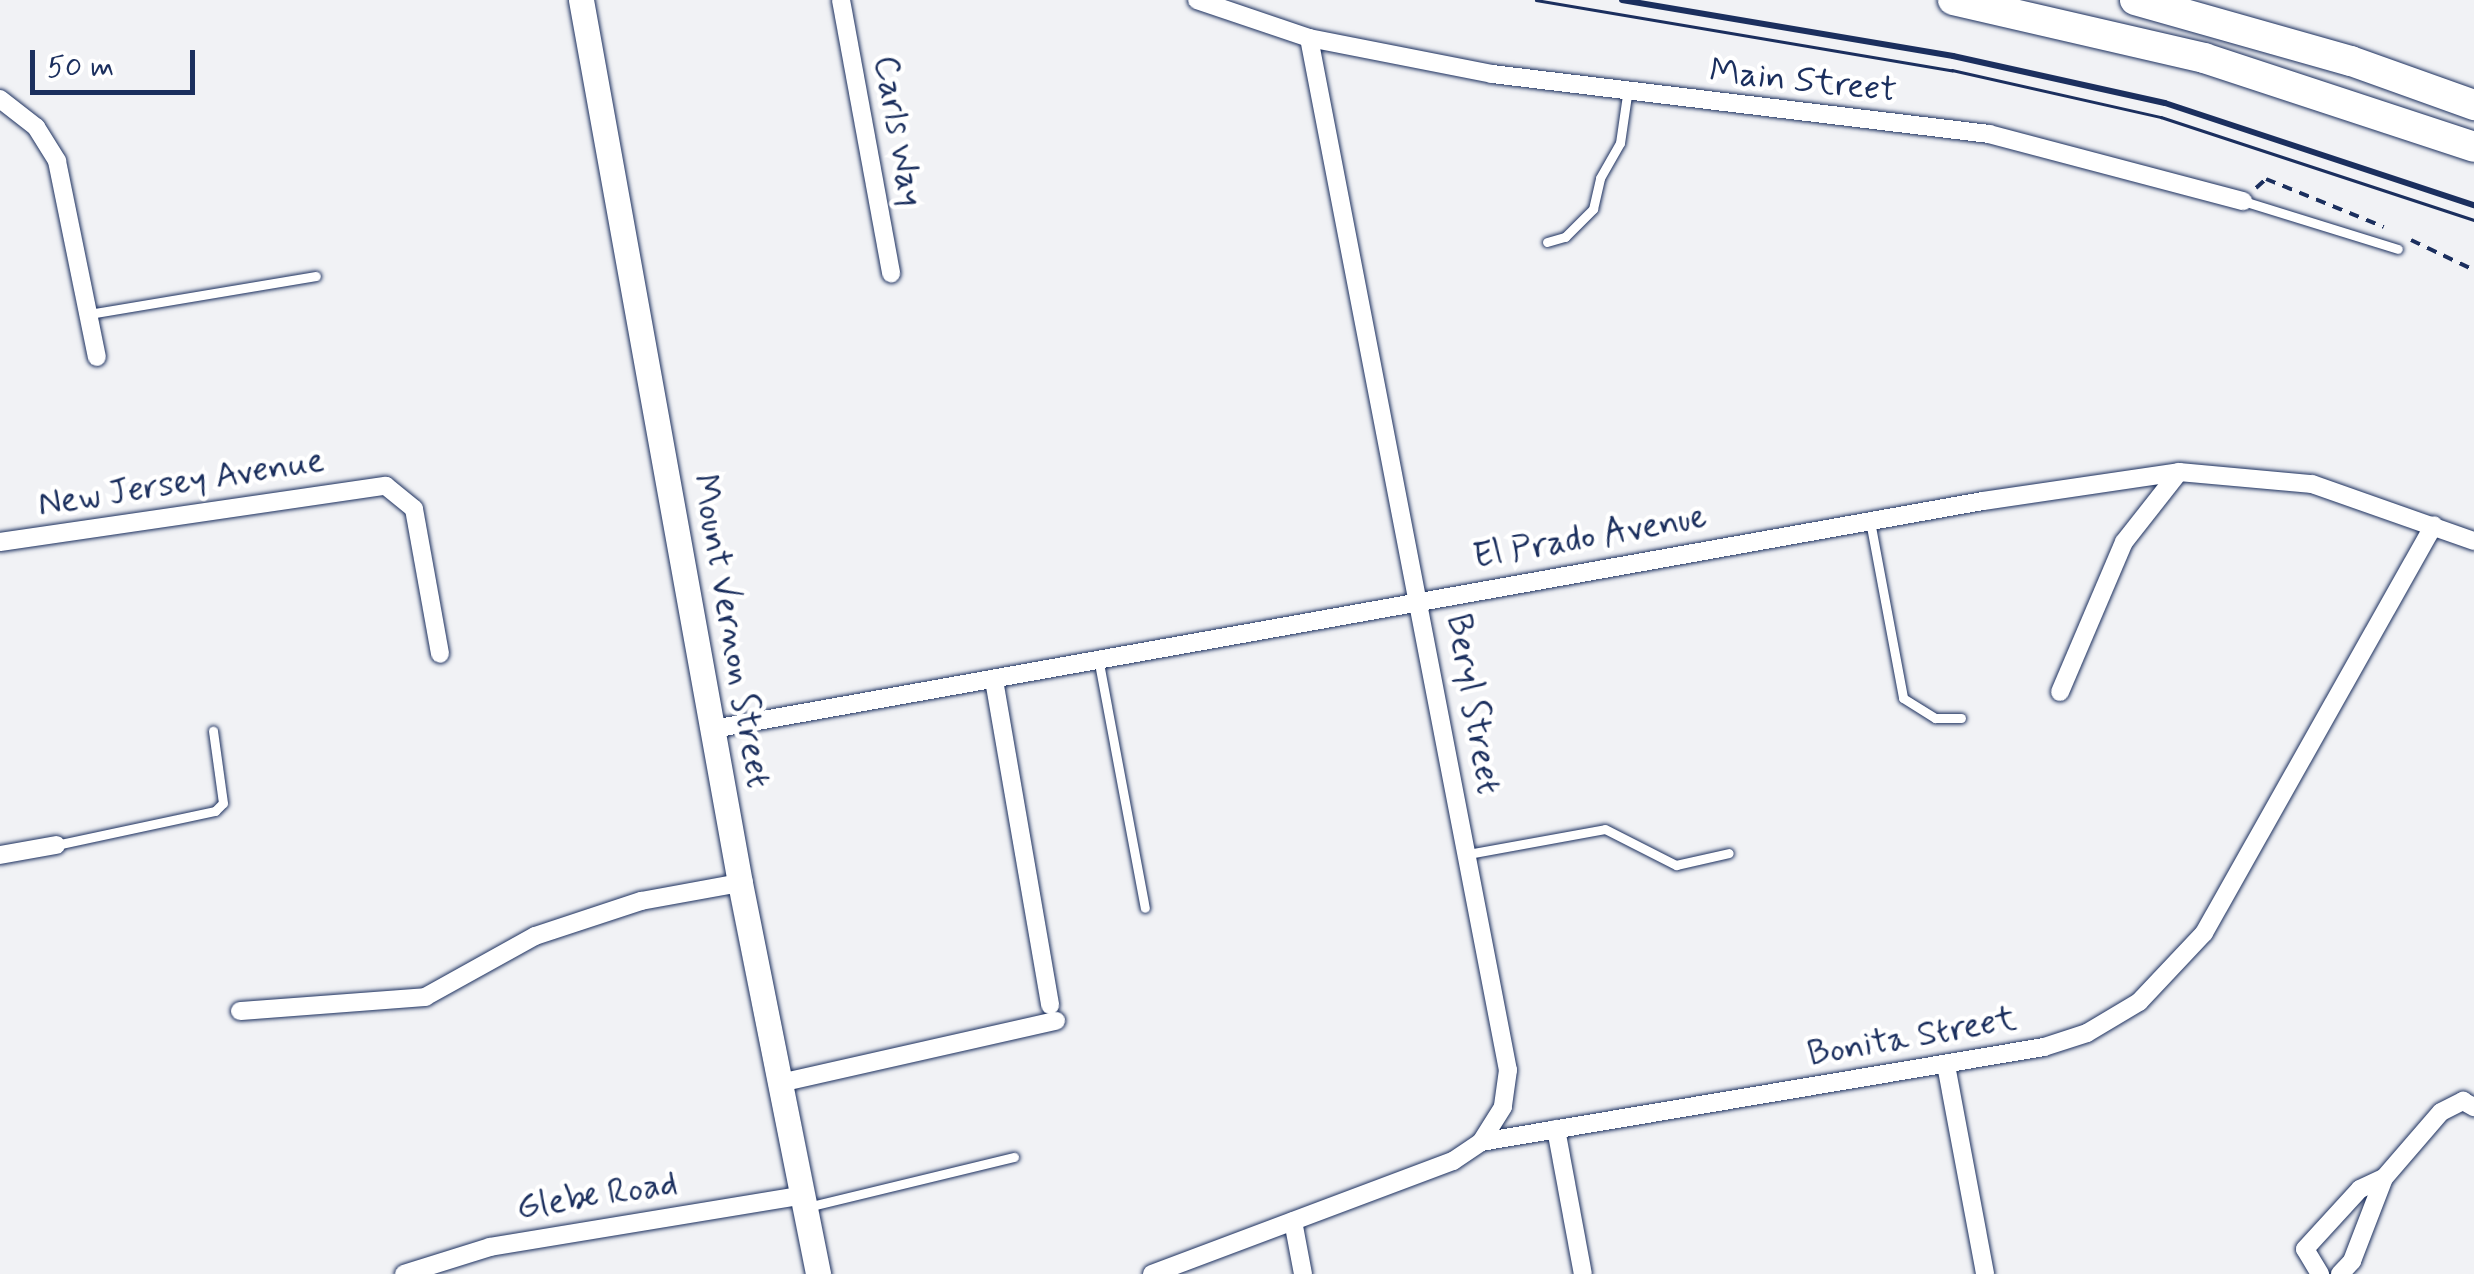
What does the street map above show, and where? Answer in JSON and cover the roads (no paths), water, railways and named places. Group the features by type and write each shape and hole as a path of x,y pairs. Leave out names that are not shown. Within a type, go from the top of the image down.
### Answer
{"main road":[{"path":"1953,0 2204,58 2474,147"},
{"path":"2135,0 2352,61 2474,105"}],"street":[{"name":"Mount Vernon Street","path":"582,0 740,884 818,1274"},
{"name":"Carls Way","path":"841,0 891,273"},
{"name":"Main Street","path":"1197,0 1308,38 1627,95 1990,134 2242,200"},
{"name":"Beryl Street","path":"1308,38 1421,600 1508,1070 1503,1107 1481,1142"},
{"path":"0,99 36,127 57,161 97,356"},
{"name":"El Prado Avenue","path":"713,729 1099,663 1421,600 1870,521 2179,472 2312,484 2474,541"},
{"path":"2060,692 2124,542 2179,472"},
{"name":"New Jersey Avenue","path":"0,542 386,486 414,509 440,654"},
{"name":"Bonita Street","path":"1152,1274 1453,1161 1481,1142 1946,1065 2087,1033 2140,1002 2204,933 2434,524"},
{"path":"780,1083 1053,1013 994,680"},
{"path":"0,855 56,846"},
{"path":"240,1011 425,997 535,936 641,901 740,884"},
{"path":"1946,1065 1985,1274"},
{"path":"2340,1274 2352,1261 2384,1178 2440,1112 2463,1101 2474,1107"},
{"path":"1556,1130 1583,1274"},
{"path":"2320,1274 2305,1258 2305,1248 2360,1189 2384,1178"},
{"name":"Glebe Road","path":"404,1274 490,1247 804,1202"},
{"path":"1293,1221 1304,1274"}],"lane":[{"path":"1546,242 1565,237 1593,209 1600,178 1620,144 1627,95"},
{"name":"Main Street","path":"2242,200 2398,249"},
{"path":"88,314 316,276"},
{"path":"1870,521 1902,698 1935,718 1961,718"},
{"path":"1099,663 1145,908"},
{"path":"56,846 214,811 223,803 213,731"},
{"path":"1468,854 1604,829 1676,865 1730,853"},
{"path":"804,1202 1014,1157"}],"tram line":[{"path":"1536,0 1952,70 2161,117 2474,220"}],"railway":[{"path":"1622,0 1953,56 2165,103 2474,205"}]}
